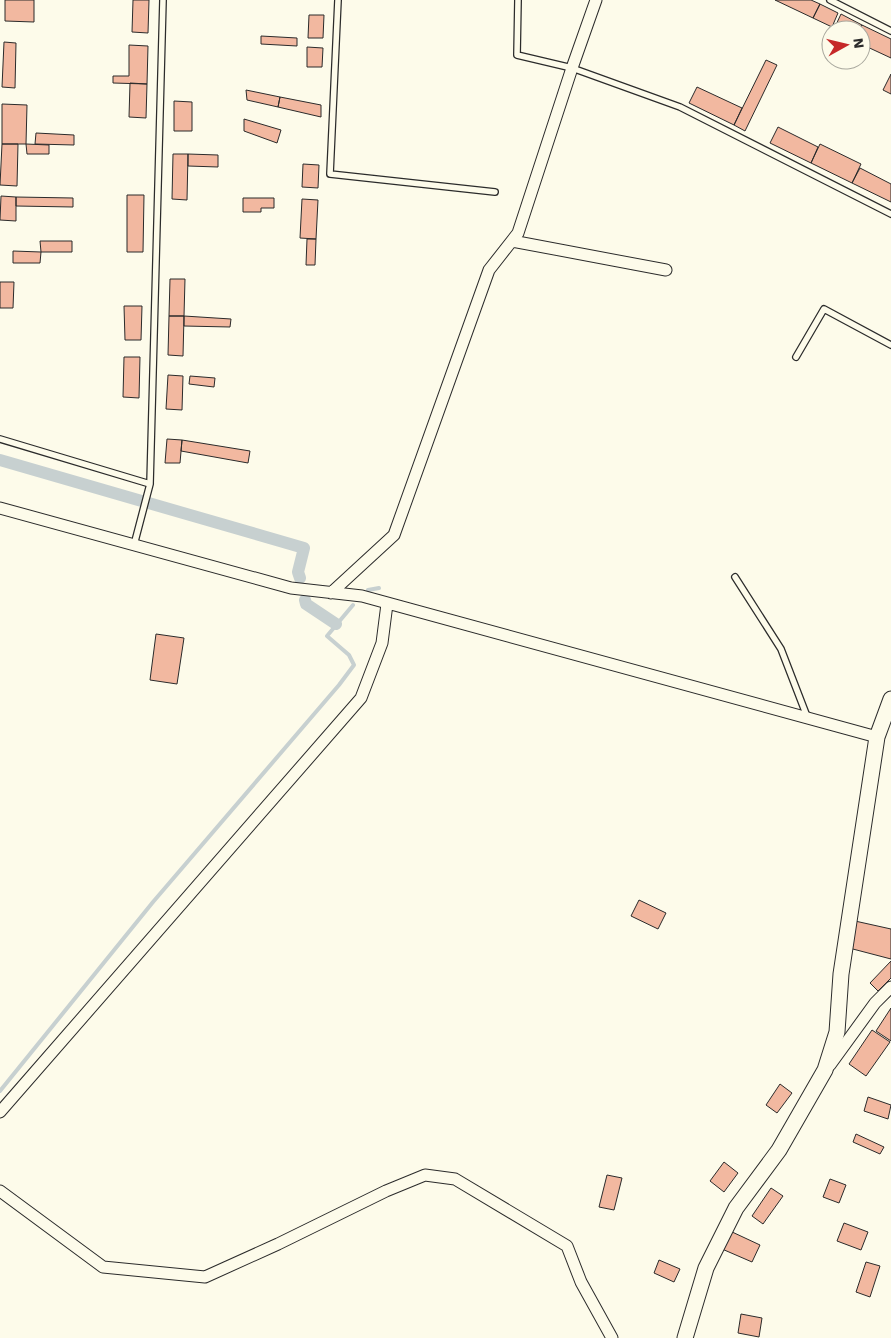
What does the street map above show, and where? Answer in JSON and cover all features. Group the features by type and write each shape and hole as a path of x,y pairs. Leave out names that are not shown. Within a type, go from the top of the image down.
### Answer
{"street":[{"path":"331,592 394,535 488,270 518,233 596,0"},
{"path":"512,240 666,270"},
{"path":"0,508 291,588 362,596 877,737"},
{"path":"0,1112 361,698 382,643 387,604"},
{"path":"826,1070 836,1032 841,974 877,737 891,699"},
{"path":"685,1338 706,1268 736,1208 779,1150 826,1070 875,1003 891,987"},
{"path":"0,1191 103,1267 205,1277 278,1244 386,1191 425,1175 455,1179 568,1246 581,1282 612,1338"}],"lane":[{"path":"134,544 150,485 163,0"},
{"path":"338,0 330,174 495,192"},
{"path":"518,0 517,55 572,68 680,106 891,214"},
{"path":"830,0 891,31"},
{"path":"796,357 824,310 891,345"},
{"path":"0,439 150,485"},
{"path":"735,577 781,649 808,718"}],"building":[{"path":"5,0 34,0 34,22 5,21"},
{"path":"133,0 149,0 148,33 132,32"},
{"path":"775,0 811,0 820,4 813,18"},
{"path":"820,4 838,13 835,20 821,20 821,22 813,18"},
{"path":"841,14 852,20 838,20"},
{"path":"309,15 324,15 323,38 308,38"},
{"path":"871,29 891,39 891,58 871,49"},
{"path":"261,36 297,38 297,46 261,44"},
{"path":"4,42 16,43 15,88 2,87"},
{"path":"129,45 148,46 147,84 113,83 113,76 129,76"},
{"path":"307,47 323,48 322,67 307,67"},
{"path":"766,60 777,65 745,131 734,125"},
{"path":"891,74 891,94 883,90"},
{"path":"130,83 147,84 146,118 129,117"},
{"path":"697,87 742,108 734,125 689,103"},
{"path":"246,90 280,97 278,107 247,100"},
{"path":"280,97 321,105 321,117 278,107"},
{"path":"174,101 192,102 192,131 174,131"},
{"path":"2,104 27,105 26,144 2,144"},
{"path":"244,119 281,130 277,143 244,131"},
{"path":"778,127 818,147 811,163 770,143"},
{"path":"36,133 74,135 74,145 35,144"},
{"path":"2,144 18,144 17,186 0,185"},
{"path":"26,144 49,145 49,154 27,154"},
{"path":"820,144 861,164 852,183 811,163"},
{"path":"173,154 188,154 187,200 172,199"},
{"path":"188,154 218,155 218,167 188,166"},
{"path":"303,164 319,165 318,188 302,187"},
{"path":"860,168 891,184 891,202 852,183"},
{"path":"127,195 144,195 143,252 127,252"},
{"path":"1,196 16,197 16,221 0,220"},
{"path":"16,197 73,198 73,207 16,206"},
{"path":"243,198 274,198 274,208 261,208 261,212 243,212"},
{"path":"302,199 318,200 316,239 300,238"},
{"path":"307,239 316,239 315,265 306,265"},
{"path":"40,241 72,241 72,252 41,252"},
{"path":"13,251 41,252 40,263 13,263"},
{"path":"170,279 185,279 184,316 169,316"},
{"path":"0,282 14,282 13,308 0,308"},
{"path":"124,306 142,306 141,340 125,340"},
{"path":"169,316 184,316 183,356 168,355"},
{"path":"184,316 231,319 230,327 184,326"},
{"path":"124,357 140,357 139,398 123,397"},
{"path":"168,375 183,376 182,410 166,409"},
{"path":"190,376 215,378 214,387 189,384"},
{"path":"167,439 182,440 180,463 165,463"},
{"path":"182,440 250,451 248,463 181,451"},
{"path":"156,634 184,638 177,684 150,680"},
{"path":"639,900 666,913 658,929 631,916"},
{"path":"855,921 891,929 891,959 849,948"},
{"path":"891,961 891,978 878,991 870,983"},
{"path":"891,1008 891,1041 876,1031"},
{"path":"872,1030 890,1042 866,1076 849,1064"},
{"path":"780,1084 792,1093 777,1113 766,1105"},
{"path":"868,1097 891,1105 888,1119 864,1111"},
{"path":"856,1134 884,1147 880,1154 853,1142"},
{"path":"724,1162 738,1173 724,1192 710,1181"},
{"path":"607,1175 622,1178 614,1210 599,1207"},
{"path":"830,1179 846,1185 839,1203 823,1197"},
{"path":"771,1188 783,1196 763,1224 752,1216"},
{"path":"844,1223 868,1232 861,1250 837,1241"},
{"path":"730,1231 760,1245 752,1262 722,1249"},
{"path":"659,1260 680,1269 674,1282 654,1273"},
{"path":"866,1262 880,1266 870,1297 856,1292"},
{"path":"741,1314 762,1318 759,1337 738,1333"}],"waterway":[{"path":"0,460 304,548 298,572 300,578"},
{"path":"368,590 379,588"},
{"path":"305,600 306,604 336,624"},
{"path":"0,1091 153,902 354,665 349,655 327,636 353,605"}]}
